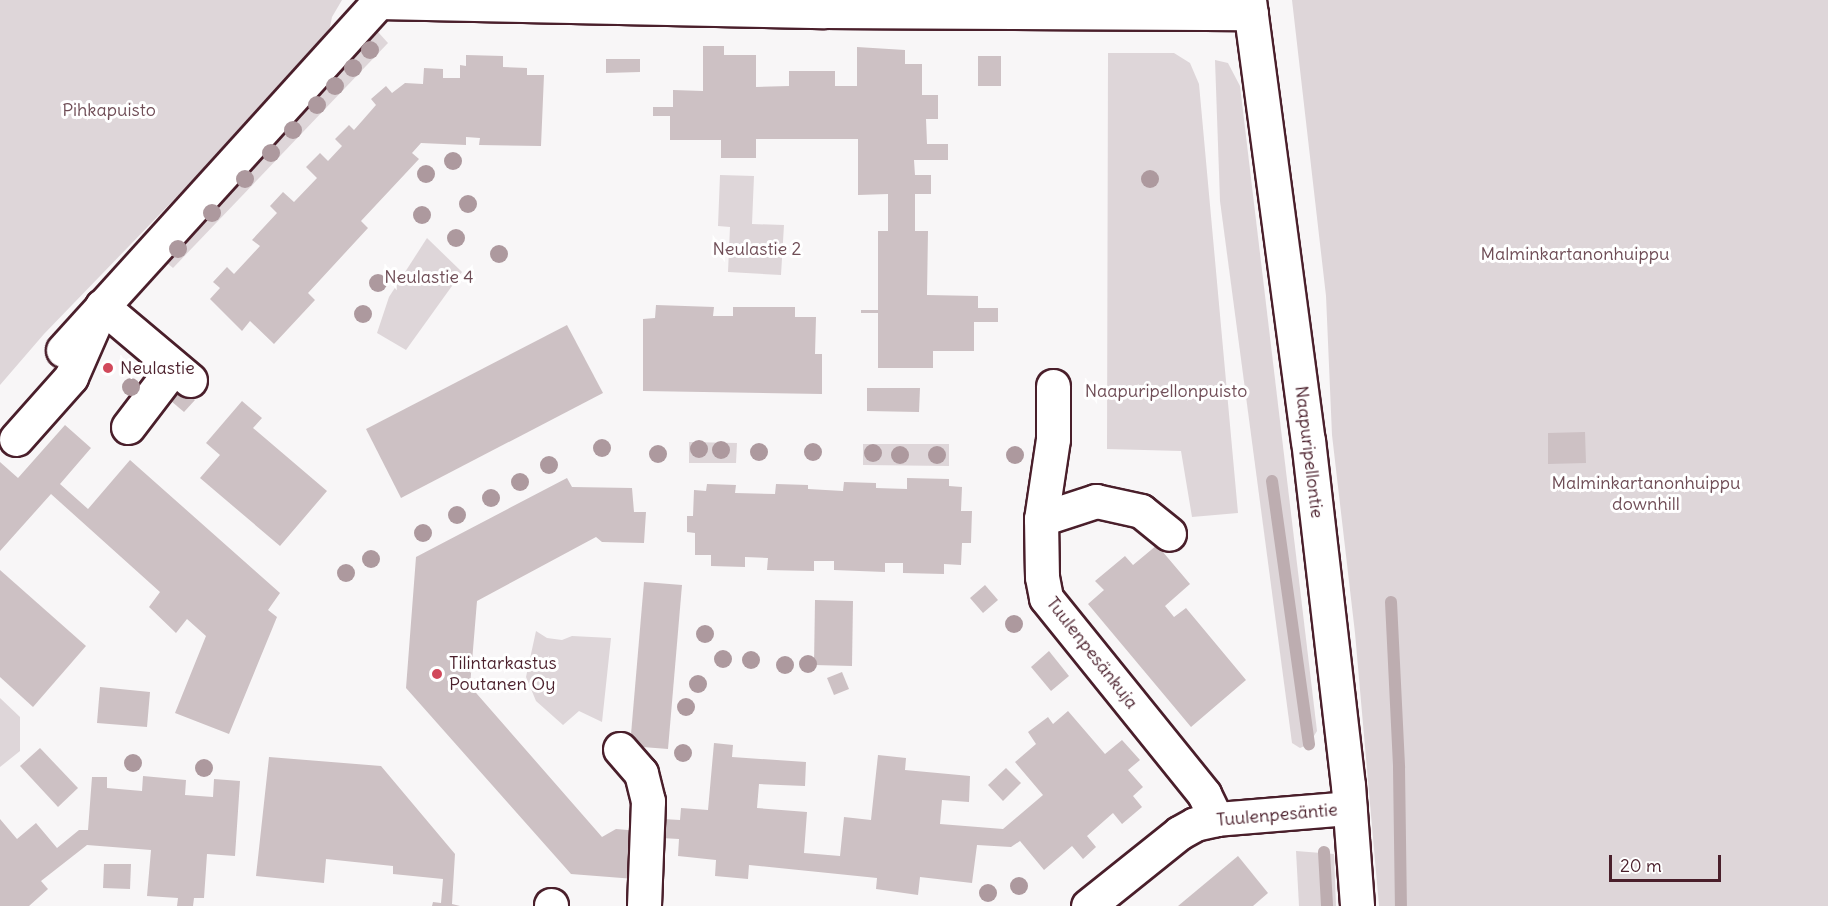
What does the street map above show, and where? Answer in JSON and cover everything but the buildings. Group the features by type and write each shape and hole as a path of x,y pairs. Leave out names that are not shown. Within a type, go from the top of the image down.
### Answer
{"street":[{"path":"63,350 378,1 813,11 1111,6 1250,7"},
{"name":"Naapuripellontie","path":"1250,7 1308,440 1350,808 1357,906"},
{"path":"102,306 182,374 128,428"},
{"path":"16,439 71,377 102,306"},
{"name":"Tuulenpesänkuja","path":"1053,386 1053,439 1041,519 1042,577 1046,598 1204,794 1216,819"},
{"path":"1041,519 1096,501 1142,511 1169,534"},
{"path":"620,749 641,773 648,801 644,906"},
{"name":"Tuulenpesäntie","path":"1088,906 1179,833 1195,824 1216,819 1350,808"}],"green space":[{"name":"Pihkapuisto","path":"0,0 342,0 332,17 329,32 305,64 44,334 0,385"},
{"name":"Malminkartanonhuippu","path":"1292,0 1828,0 1828,906 1379,906 1355,633 1332,435 1326,296"},
{"path":"378,32 388,43 173,268 160,257"},
{"name":"Naapuripellonpuisto","path":"1108,53 1174,53 1190,63 1199,84 1238,513 1192,517 1181,451 1107,449"},
{"path":"1215,60 1228,63 1240,86 1317,731 1309,744 1300,748 1292,743 1220,201"},
{"name":"Neulastie 2","path":"720,175 754,176 752,224 784,225 781,275 728,272 730,227 718,226"},
{"name":"Neulastie 4","path":"427,238 462,272 406,350 377,333 389,297"},
{"path":"689,442 737,443 736,463 689,463"},
{"path":"863,444 949,444 949,466 863,465"},
{"path":"536,631 547,638 562,640 572,636 611,638 602,722 579,711 563,725 536,701 526,677"},
{"path":"0,698 20,717 20,751 0,767"},
{"path":"1296,851 1334,854 1336,906 1299,906"}],"waterway":[{"path":"1272,481 1309,744"},
{"path":"1391,602 1399,768 1401,906"},
{"path":"1324,852 1327,906"}],"place":[{"name":"Neulastie","path":"108,368"},
{"name":"Tilintarkastus Poutanen Oy","path":"437,674"}],"park label":[{"name":"Malminkartanonhuippu downhill","path":"1646,494"}]}
